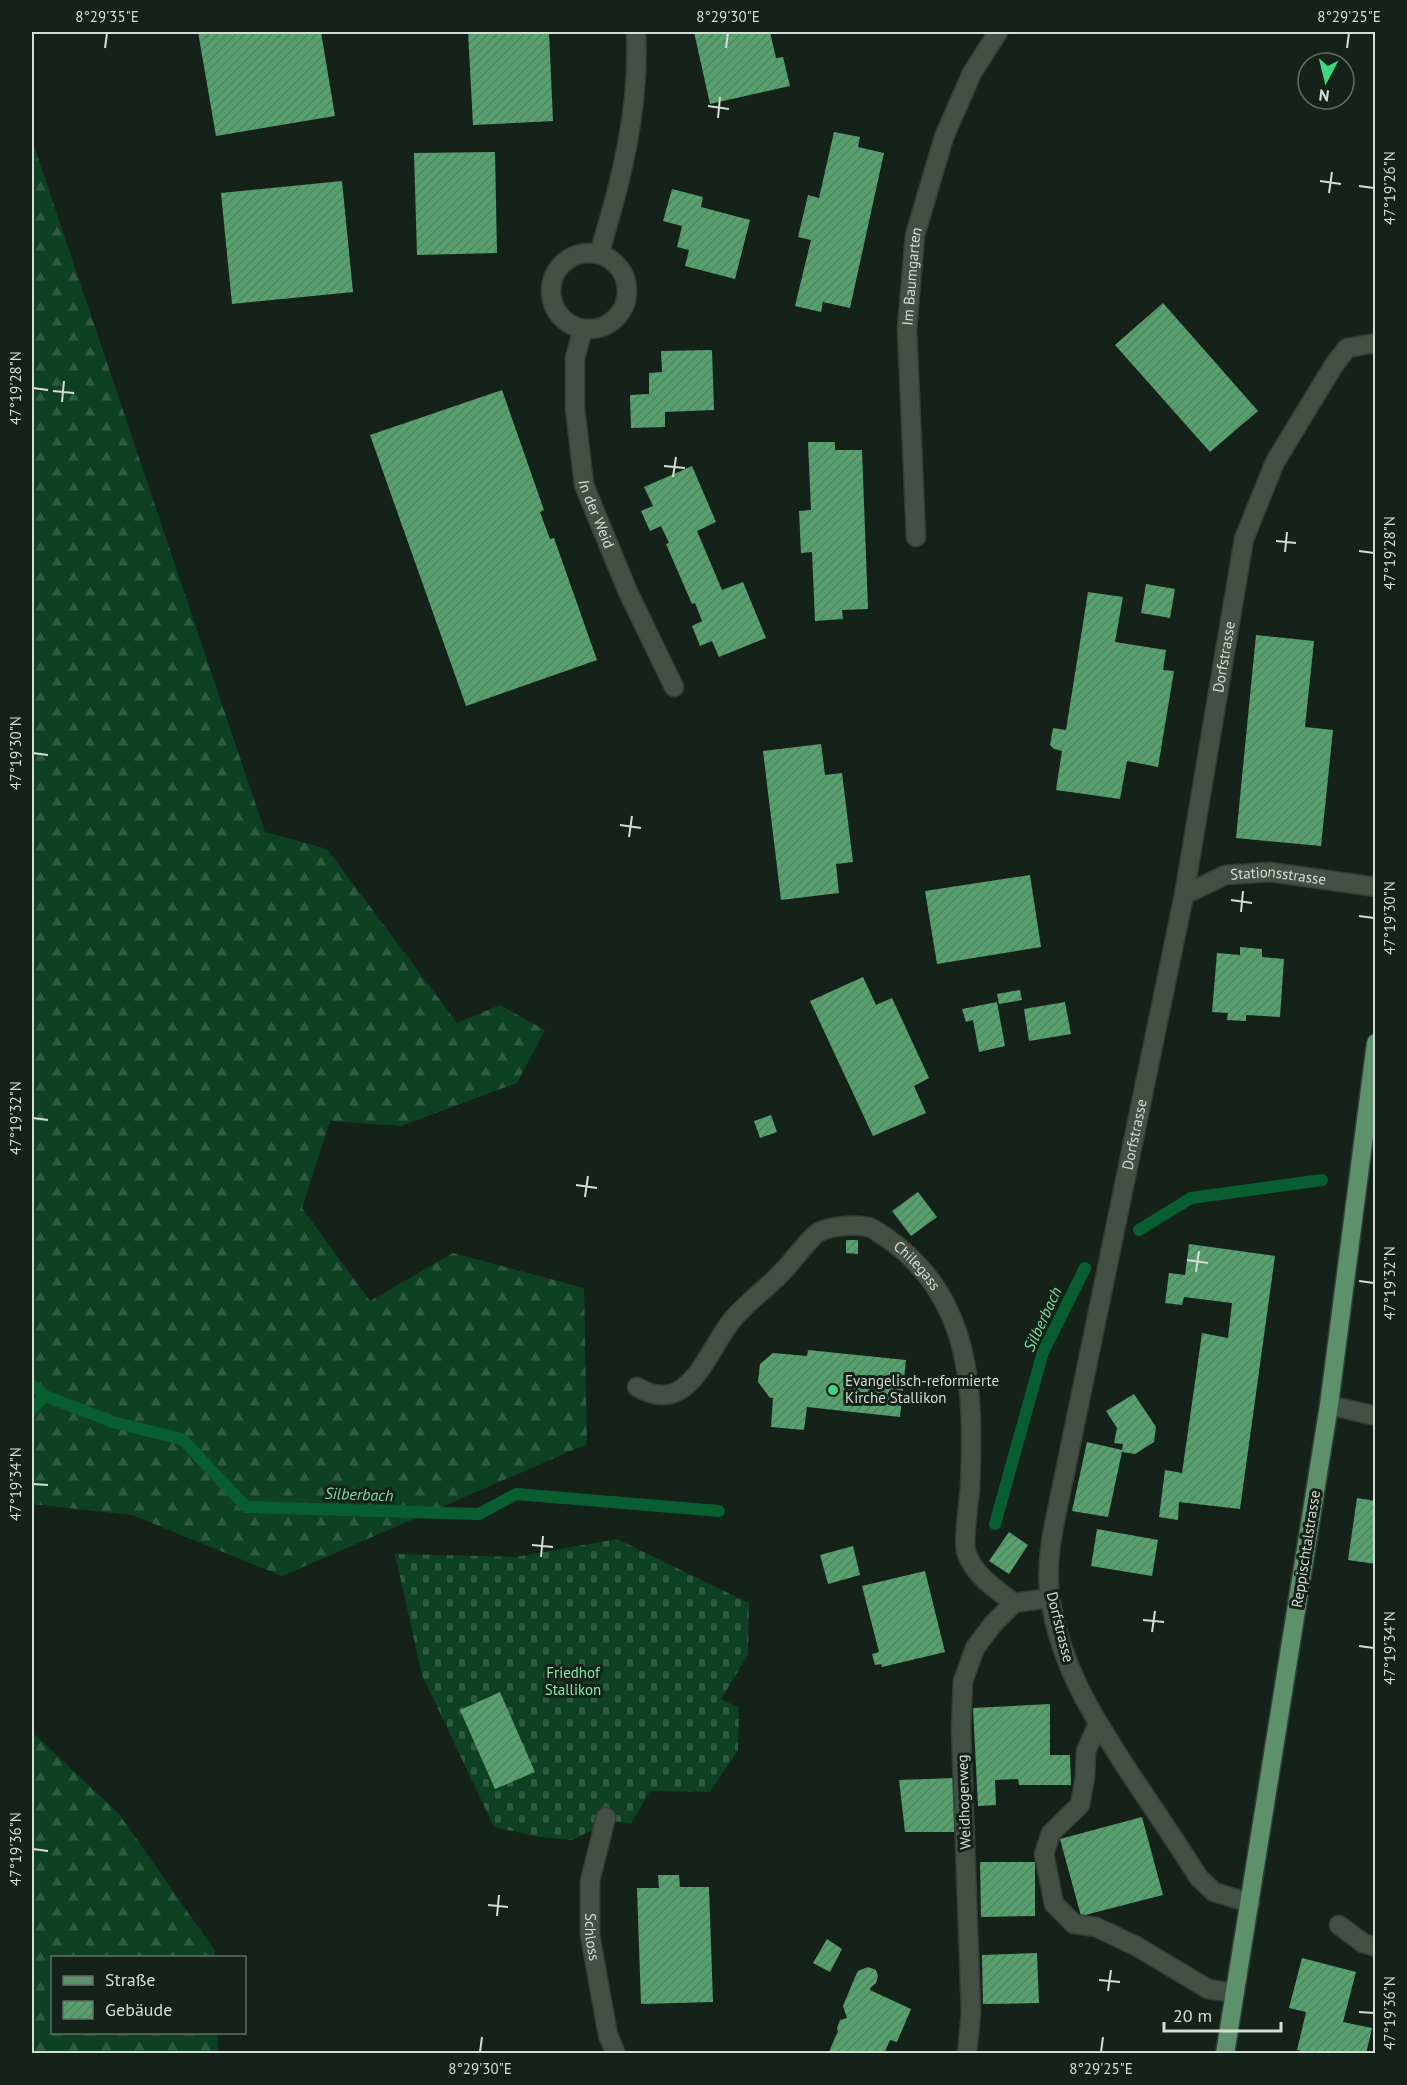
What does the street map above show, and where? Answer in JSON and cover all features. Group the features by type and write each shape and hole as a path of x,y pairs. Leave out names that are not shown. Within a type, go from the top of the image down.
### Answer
{"main road":[{"name":"Reppischtalstrasse","path":"1225,2054 1329,1405 1376,1043"}],"street":[{"path":"599,254 621,179 627,146 638,64 636,32"},
{"name":"Im Baumgarten","path":"916,537 907,329 915,235 944,137 972,73 998,32"},
{"path":"599,254 611,260 620,269 627,287 625,306 618,317 608,325 596,330 583,329 571,325 558,312 551,296 552,283 556,272 564,262 575,256 599,254"},
{"name":"In der Weid","path":"583,329 575,358 574,408 584,485 628,592 674,687"},
{"name":"Dorfstrasse","path":"1250,1903 1214,1892 1199,1878 1098,1724 1080,1692 1064,1653 1050,1598 1049,1569 1052,1540 1184,895 1244,539 1275,462 1334,365 1347,348 1376,343"},
{"name":"Stationsstrasse","path":"1184,895 1226,875 1270,872 1376,887"},
{"name":"Chilegass","path":"637,1387 648,1394 666,1396 685,1389 695,1379 717,1340 734,1318 783,1271 818,1232 846,1225 870,1227 904,1250 936,1285 957,1328 965,1361 971,1446 965,1550 977,1573 1014,1603"},
{"path":"1329,1405 1376,1416"},
{"path":"1014,1603 1050,1598"},
{"name":"Weidhogerweg","path":"967,2054 971,2013 962,1729 963,1681 975,1648 993,1624 1014,1603"},
{"path":"1098,1724 1086,1752 1085,1777 1080,1805 1051,1833 1044,1854 1054,1904 1074,1924 1096,1927 1136,1946 1208,1989 1235,1993"},
{"name":"Schloss","path":"606,1817 590,1881 590,1935 608,2035 616,2054"},
{"path":"1339,1925 1363,1943 1376,1947"}],"green space":[{"path":"32,140 265,832 327,849 457,1023 500,1005 545,1030 517,1083 401,1126 330,1121 302,1208 370,1301 453,1253 584,1288 587,1444 282,1576 132,1515 32,1504"},
{"name":"Friedhof Stallikon","path":"617,1539 749,1603 748,1655 721,1699 739,1708 738,1750 710,1792 650,1791 631,1824 612,1821 572,1840 539,1837 494,1827 422,1675 395,1554 516,1557"},
{"path":"32,1732 119,1814 215,1951 215,1956 51,1956 51,2034 217,2034 218,2053 32,2053"}],"building":[{"path":"198,32 321,32 335,116 216,136"},
{"path":"468,32 549,32 553,121 473,125"},
{"path":"694,32 770,32 776,58 783,57 790,86 710,104"},
{"path":"834,132 860,137 858,147 884,153 850,308 823,302 821,312 795,306 811,240 798,237 808,195 819,198"},
{"path":"495,152 497,253 417,255 414,153"},
{"path":"342,181 353,292 232,304 221,193"},
{"path":"672,189 703,197 701,207 750,220 735,279 685,266 689,250 677,247 682,226 663,221"},
{"path":"1163,303 1258,411 1210,452 1115,345"},
{"path":"712,350 714,410 665,412 665,427 631,428 630,395 649,394 649,373 662,372 661,351"},
{"path":"502,390 544,510 540,512 550,539 554,538 597,660 466,706 370,435"},
{"path":"808,442 835,442 835,450 862,450 868,609 842,610 843,619 815,621 812,552 801,553 799,511 811,510"},
{"path":"692,466 716,522 697,531 722,590 743,582 766,638 719,657 712,641 700,646 692,626 702,621 695,603 692,604 666,544 669,543 661,526 650,531 641,511 653,506 644,487"},
{"path":"1146,584 1175,589 1170,618 1141,613"},
{"path":"1088,592 1123,597 1115,642 1166,650 1163,670 1174,671 1158,767 1127,761 1120,799 1056,790 1062,751 1050,745 1053,728 1066,730"},
{"path":"1256,635 1314,641 1305,727 1333,730 1321,846 1236,838"},
{"path":"821,744 825,775 842,773 853,862 836,864 839,893 781,900 763,751"},
{"path":"1030,875 1041,947 937,964 925,891"},
{"path":"1240,947 1262,949 1262,957 1284,959 1280,1017 1246,1015 1246,1021 1227,1020 1228,1013 1212,1012 1217,953 1240,955"},
{"path":"863,977 876,1005 892,998 929,1078 914,1086 926,1113 873,1136 810,1001"},
{"path":"1020,990 1022,1000 999,1004 997,994"},
{"path":"997,1002 1005,1046 979,1052 973,1020 966,1022 962,1009"},
{"path":"1065,1002 1071,1034 1029,1041 1024,1009"},
{"path":"771,1115 777,1132 760,1138 754,1121"},
{"path":"918,1192 937,1217 911,1236 892,1211"},
{"path":"846,1240 858,1240 858,1254 846,1253"},
{"path":"1189,1244 1275,1256 1240,1509 1179,1502 1178,1520 1159,1517 1165,1470 1182,1473 1202,1333 1228,1338 1232,1303 1184,1297 1182,1305 1165,1303 1169,1273 1185,1275"},
{"name":"Evangelisch-reformierte Kirche Stallikon","path":"808,1350 906,1360 900,1417 807,1407 804,1430 771,1427 773,1398 770,1398 758,1382 760,1364 773,1353 807,1356"},
{"path":"1134,1394 1156,1427 1154,1442 1135,1454 1122,1452 1108,1517 1072,1511 1087,1442 1122,1450 1123,1444 1114,1443 1117,1428 1106,1411"},
{"path":"1357,1498 1376,1501 1376,1564 1348,1560"},
{"path":"1097,1529 1158,1540 1152,1576 1091,1566"},
{"path":"1009,1532 1028,1545 1009,1574 989,1561"},
{"path":"853,1546 860,1575 828,1584 820,1555"},
{"path":"925,1571 945,1652 882,1667 881,1664 875,1665 872,1654 879,1652 862,1586"},
{"path":"500,1692 535,1772 495,1789 460,1710"},
{"path":"1050,1704 1050,1755 1070,1755 1071,1785 1019,1785 1018,1779 995,1780 996,1805 978,1806 973,1708"},
{"path":"954,1778 954,1832 905,1832 899,1780"},
{"path":"1142,1817 1163,1895 1081,1916 1060,1839"},
{"path":"980,1862 1035,1862 1035,1916 981,1917"},
{"path":"658,1875 679,1875 680,1887 709,1887 713,2002 641,2004 637,1888 659,1888"},
{"path":"827,1939 842,1949 830,1972 813,1963"},
{"path":"1037,1953 1039,2003 983,2004 982,1955"},
{"path":"1302,1958 1356,1972 1343,2022 1372,2028 1366,2054 1316,2054 1297,2050 1306,2012 1289,2008"},
{"path":"868,1967 876,1970 878,1976 870,1990 911,2009 897,2042 890,2040 884,2054 828,2054 840,2020 847,2018 843,2006 855,1977 858,1971"}],"waterway":[{"name":"Silberbach","path":"1139,1230 1191,1198 1322,1180"},
{"name":"Silberbach","path":"995,1524 1043,1352 1085,1268"},
{"name":"Silberbach","path":"32,1385 45,1396 113,1422 182,1439 246,1507 479,1514 516,1494 719,1511"},
{"path":"32,1409 45,1396"}],"place":[{"name":"Evangelisch-reformierte Kirche Stallikon","path":"833,1390"}]}
